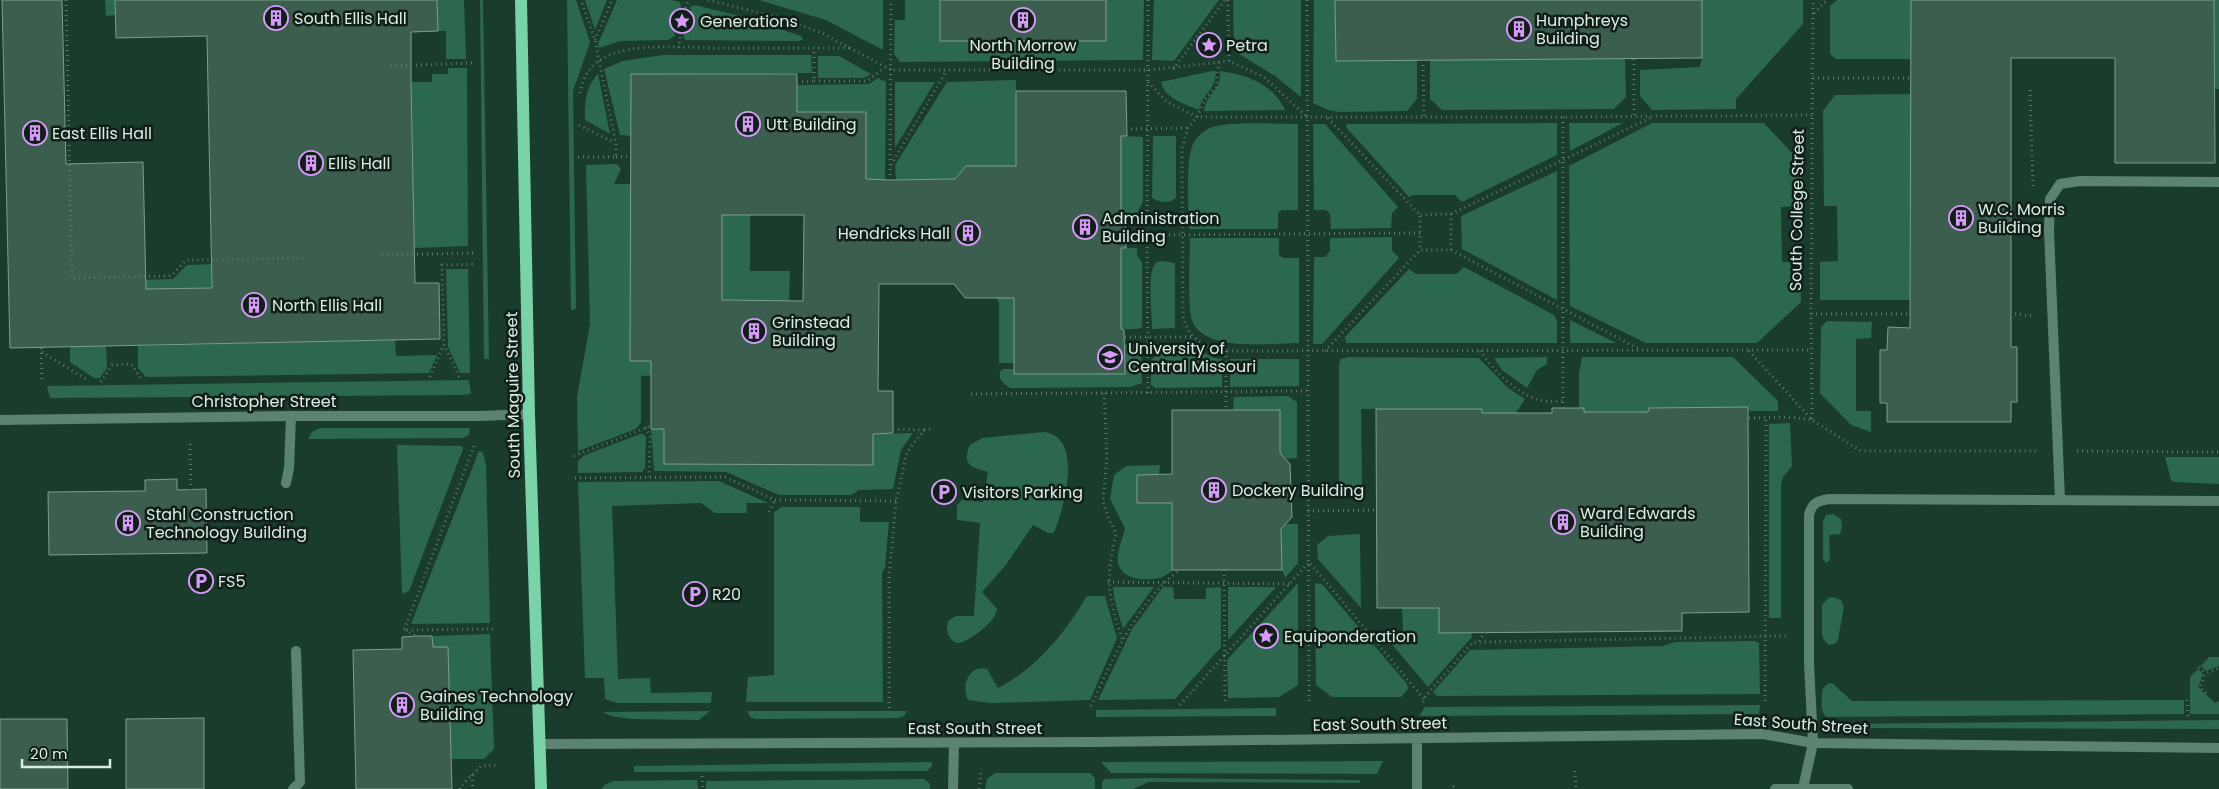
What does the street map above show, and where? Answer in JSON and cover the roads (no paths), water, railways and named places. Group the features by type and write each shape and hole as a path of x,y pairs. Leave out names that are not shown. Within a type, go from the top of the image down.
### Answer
{"main road":[{"name":"South Maguire Street","path":"521,0 529,414 540,789"}],"street":[{"path":"2060,500 2050,199 2060,184 2080,181 2219,182"},
{"name":"Christopher Street","path":"0,420 529,414"},
{"path":"286,483 289,468 291,416"},
{"path":"1803,788 1813,743 1809,635 1808,515 1810,508 1815,502 1829,499 2219,501"},
{"path":"293,789 300,782 296,651"},
{"name":"East South Street","path":"540,744 954,743 1763,734 1813,743 2219,748"},
{"path":"1417,739 1418,789"},
{"path":"953,789 954,743"},
{"path":"1775,789 1848,789"}],"place":[{"name":"South Ellis Hall","path":"276,18"},
{"name":"North Morrow Building","path":"1023,20"},
{"name":"Generations","path":"682,21"},
{"name":"Humphreys Building","path":"1519,29"},
{"name":"Petra","path":"1209,45"},
{"name":"Utt Building","path":"748,124"},
{"name":"East Ellis Hall","path":"35,133"},
{"name":"Ellis Hall","path":"311,163"},
{"name":"W.C. Morris Building","path":"1961,218"},
{"name":"Administration Building","path":"1085,227"},
{"name":"Hendricks Hall","path":"968,233"},
{"name":"North Ellis Hall","path":"254,305"},
{"name":"Grinstead Building","path":"754,331"},
{"name":"University of Central Missouri","path":"1110,357"},
{"name":"Dockery Building","path":"1214,490"},
{"name":"Visitors Parking","path":"944,492"},
{"name":"Ward Edwards Building","path":"1563,522"},
{"name":"Stahl Construction Technology Building","path":"128,523"},
{"name":"FS5","path":"201,581"},
{"name":"R20","path":"695,594"},
{"name":"Equiponderation","path":"1266,636"},
{"name":"Gaines Technology Building","path":"402,705"}]}
